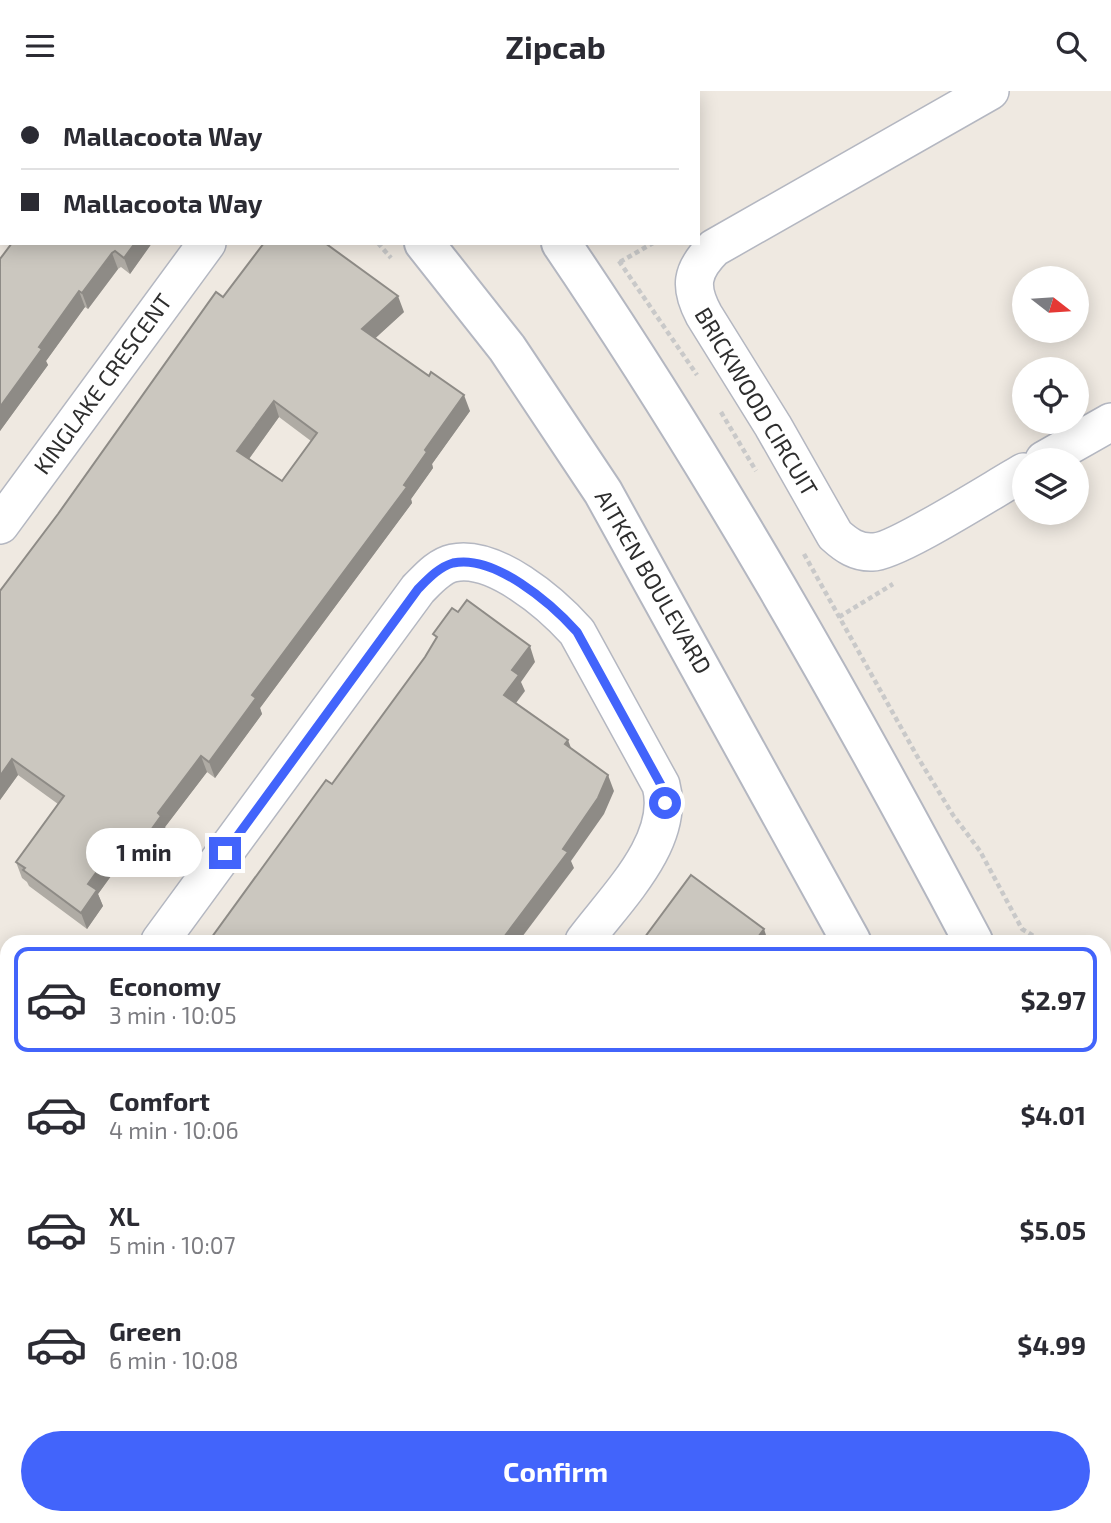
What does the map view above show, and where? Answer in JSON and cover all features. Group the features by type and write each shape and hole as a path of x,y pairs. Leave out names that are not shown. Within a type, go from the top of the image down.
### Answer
{"main road":[{"path":"562,245 703,461 782,596 970,935"},
{"name":"AITKEN BOULEVARD","path":"408,252 507,348 603,492 848,935"}],"street":[{"name":"BRICKWOOD CIRCUIT","path":"990,91 713,248 694,273 692,286 694,297 704,315 773,426 835,535 848,546 862,552 888,549 1012,479"},
{"name":"KINGLAKE CRESCENT","path":"0,525 206,245"},
{"path":"1065,448 1111,422"},
{"path":"164,935 418,589 450,564 466,562 491,566 506,575 565,619 577,632 661,785 665,803 664,817 654,846 588,935"}],"path":[{"path":"385,245 408,252"},
{"path":"620,262 650,245"},
{"path":"839,617 894,584"}],"building":[{"path":"10,245 134,245 124,258 115,251 112,253 82,293 79,291 0,407 0,259"},
{"path":"262,245 328,245 398,296 362,329 429,376 431,372 464,395 425,450 427,452 404,485 407,487 252,695 256,698 209,762 201,756 158,813 161,816 146,837 141,833 132,846 121,838 88,884 97,890 81,913 16,862 64,796 12,759 0,776 0,591 216,292 223,297","holes":["274,401 317,433 282,481 237,451"]},
{"path":"467,600 530,646 512,670 519,675 504,695 568,740 565,744 608,775 598,798 563,849 568,852 506,935 213,935 326,780 332,784 425,657 437,637 433,634 452,608 458,612"},
{"path":"691,875 764,929 760,935 646,935"}],"route":[{"path":"225,853 418,589 435,573 450,564 466,562 491,566 506,575 565,619 577,632 661,785 665,803"}]}
